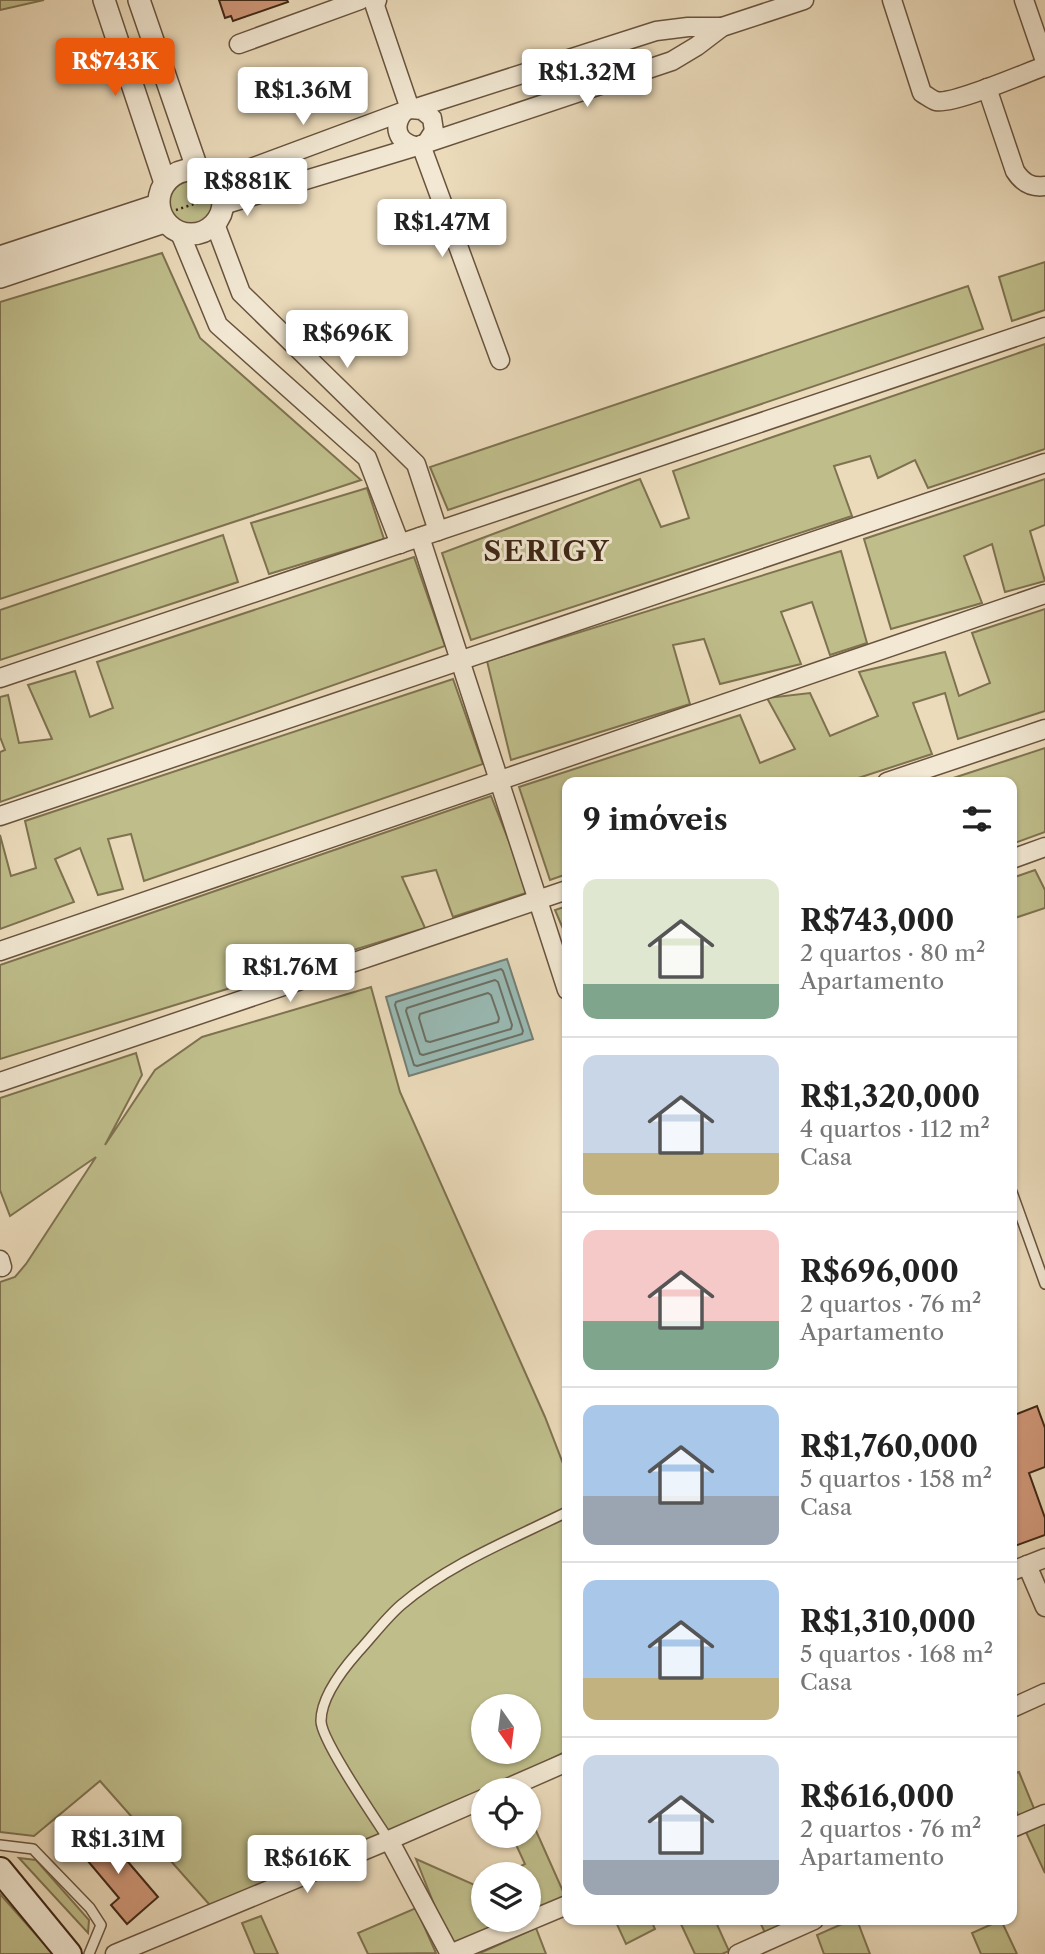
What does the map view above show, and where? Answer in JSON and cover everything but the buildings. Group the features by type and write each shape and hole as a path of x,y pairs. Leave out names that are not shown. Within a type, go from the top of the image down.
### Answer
{"main road":[{"path":"0,1870 69,1954"}],"street":[{"path":"104,0 165,183"},
{"path":"139,0 207,176 221,190 219,214 241,293 416,464 438,531"},
{"path":"239,44 360,0"},
{"path":"377,0 375,6 410,110"},
{"path":"400,544 367,458 218,325 167,220 162,187 178,172 188,170 207,176 656,30 722,27 804,0"},
{"path":"892,0 922,93 936,101 953,99 986,88 1045,63 1024,0"},
{"path":"0,257 167,220 191,235 202,233 219,214 672,61 722,27"},
{"path":"663,30 673,40 676,48 672,61"},
{"path":"986,88 1015,171 1022,182 1045,186"},
{"path":"410,110 428,113 434,124 434,131 421,144 408,145 399,136 397,123 410,110"},
{"path":"421,144 500,360"},
{"path":"0,277 167,220"},
{"path":"0,678 1045,327"},
{"path":"0,816 1045,463"},
{"path":"420,537 562,974"},
{"path":"0,951 1045,594"},
{"path":"902,777 1045,729"},
{"path":"1017,857 1045,847"},
{"path":"0,1082 562,892"},
{"path":"1045,1558 1019,1568 1045,1607"},
{"path":"1017,1706 1045,1693"},
{"path":"530,1778 562,1764"},
{"path":"116,1954 471,1804"},
{"path":"1017,1826 1045,1814"},
{"path":"389,1840 450,1954 562,1907"},
{"path":"738,1954 803,1925"}],"lane":[{"path":"1017,1206 1045,1284"},
{"path":"389,1840 328,1743 320,1722 327,1697 345,1666 399,1607 438,1577 562,1515"},
{"path":"0,1845 33,1849 90,1908 101,1925 89,1954"}],"shaded area":[{"path":"0,0 44,0 0,10"},
{"path":"192,181 208,188 215,204 208,220 192,227 176,220 169,204 176,188"},
{"path":"162,253 200,338 361,480 0,599 0,302"},
{"path":"1045,262 1045,310 1012,321 999,277"},
{"path":"968,286 983,329 448,510 430,467"},
{"path":"1045,344 1045,449 928,488 915,460 878,478 870,456 834,466 852,516 471,640 442,553 640,479 661,527 689,518 673,471"},
{"path":"1045,479 1045,525 1030,531 1045,581 1005,592 992,544 964,556 982,603 891,629 864,539"},
{"path":"367,488 384,539 269,574 251,523"},
{"path":"223,535 238,582 0,660 0,610"},
{"path":"841,551 867,643 830,655 812,602 781,612 801,664 720,684 704,639 673,645 690,704 511,760 487,661"},
{"path":"414,557 445,646 0,802 0,752 5,750 0,737 0,697 8,695 19,743 52,739 28,685 75,671 90,717 113,708 97,662"},
{"path":"1045,609 1045,711 958,739 945,693 913,703 932,754 861,777 562,777 562,876 550,880 519,787 740,715 760,763 795,749 767,698 810,693 830,736 878,716 859,672 945,652 959,696 990,683 972,633"},
{"path":"453,679 483,764 144,881 131,834 108,839 123,889 98,895 80,848 55,859 74,902 0,929 0,835 11,876 36,868 25,821"},
{"path":"1045,748 1045,832 1017,842 1017,777 956,777"},
{"path":"491,796 529,892 453,917 436,870 402,877 425,928 0,1059 0,965"},
{"path":"1035,870 1045,890 1045,908 1017,917 1017,876"},
{"path":"562,908 562,926 555,910"},
{"path":"371,987 400,1092 545,1417 562,1461 562,1753 541,1764 541,1694 471,1694 471,1764 540,1764 512,1778 471,1778 471,1797 216,1912 100,1781 34,1836 0,1832 0,1282 15,1277 26,1264 96,1157 10,1216 0,1190 0,1098 136,1053 142,1075 105,1145 155,1070 202,1037"},
{"path":"1017,1773 1035,1811 1045,1814 1045,1873 1017,1813"},
{"path":"541,1842 562,1889 562,1900 541,1911 541,1862 524,1862 518,1848 541,1848"},
{"path":"19,1858 36,1860 89,1920 88,1933"},
{"path":"416,1859 471,1883 471,1932 492,1932 451,1947"},
{"path":"0,1894 53,1954 0,1954"},
{"path":"416,1908 436,1953 368,1954 358,1933"},
{"path":"261,1916 278,1954 255,1954 242,1923"},
{"path":"617,1925 653,1925 655,1929 626,1944"},
{"path":"681,1925 717,1925 729,1951 722,1954 695,1954"},
{"path":"761,1925 785,1925 766,1935"},
{"path":"840,1925 859,1925 870,1954 824,1954 817,1935"},
{"path":"990,1925 1003,1925 1017,1954 981,1954 972,1933"},
{"path":"527,1932 538,1932 546,1954 478,1954"}],"water":[{"path":"507,959 533,1039 409,1076 386,997"}],"district":[{"name":"SERIGY","path":"547,551"}]}
